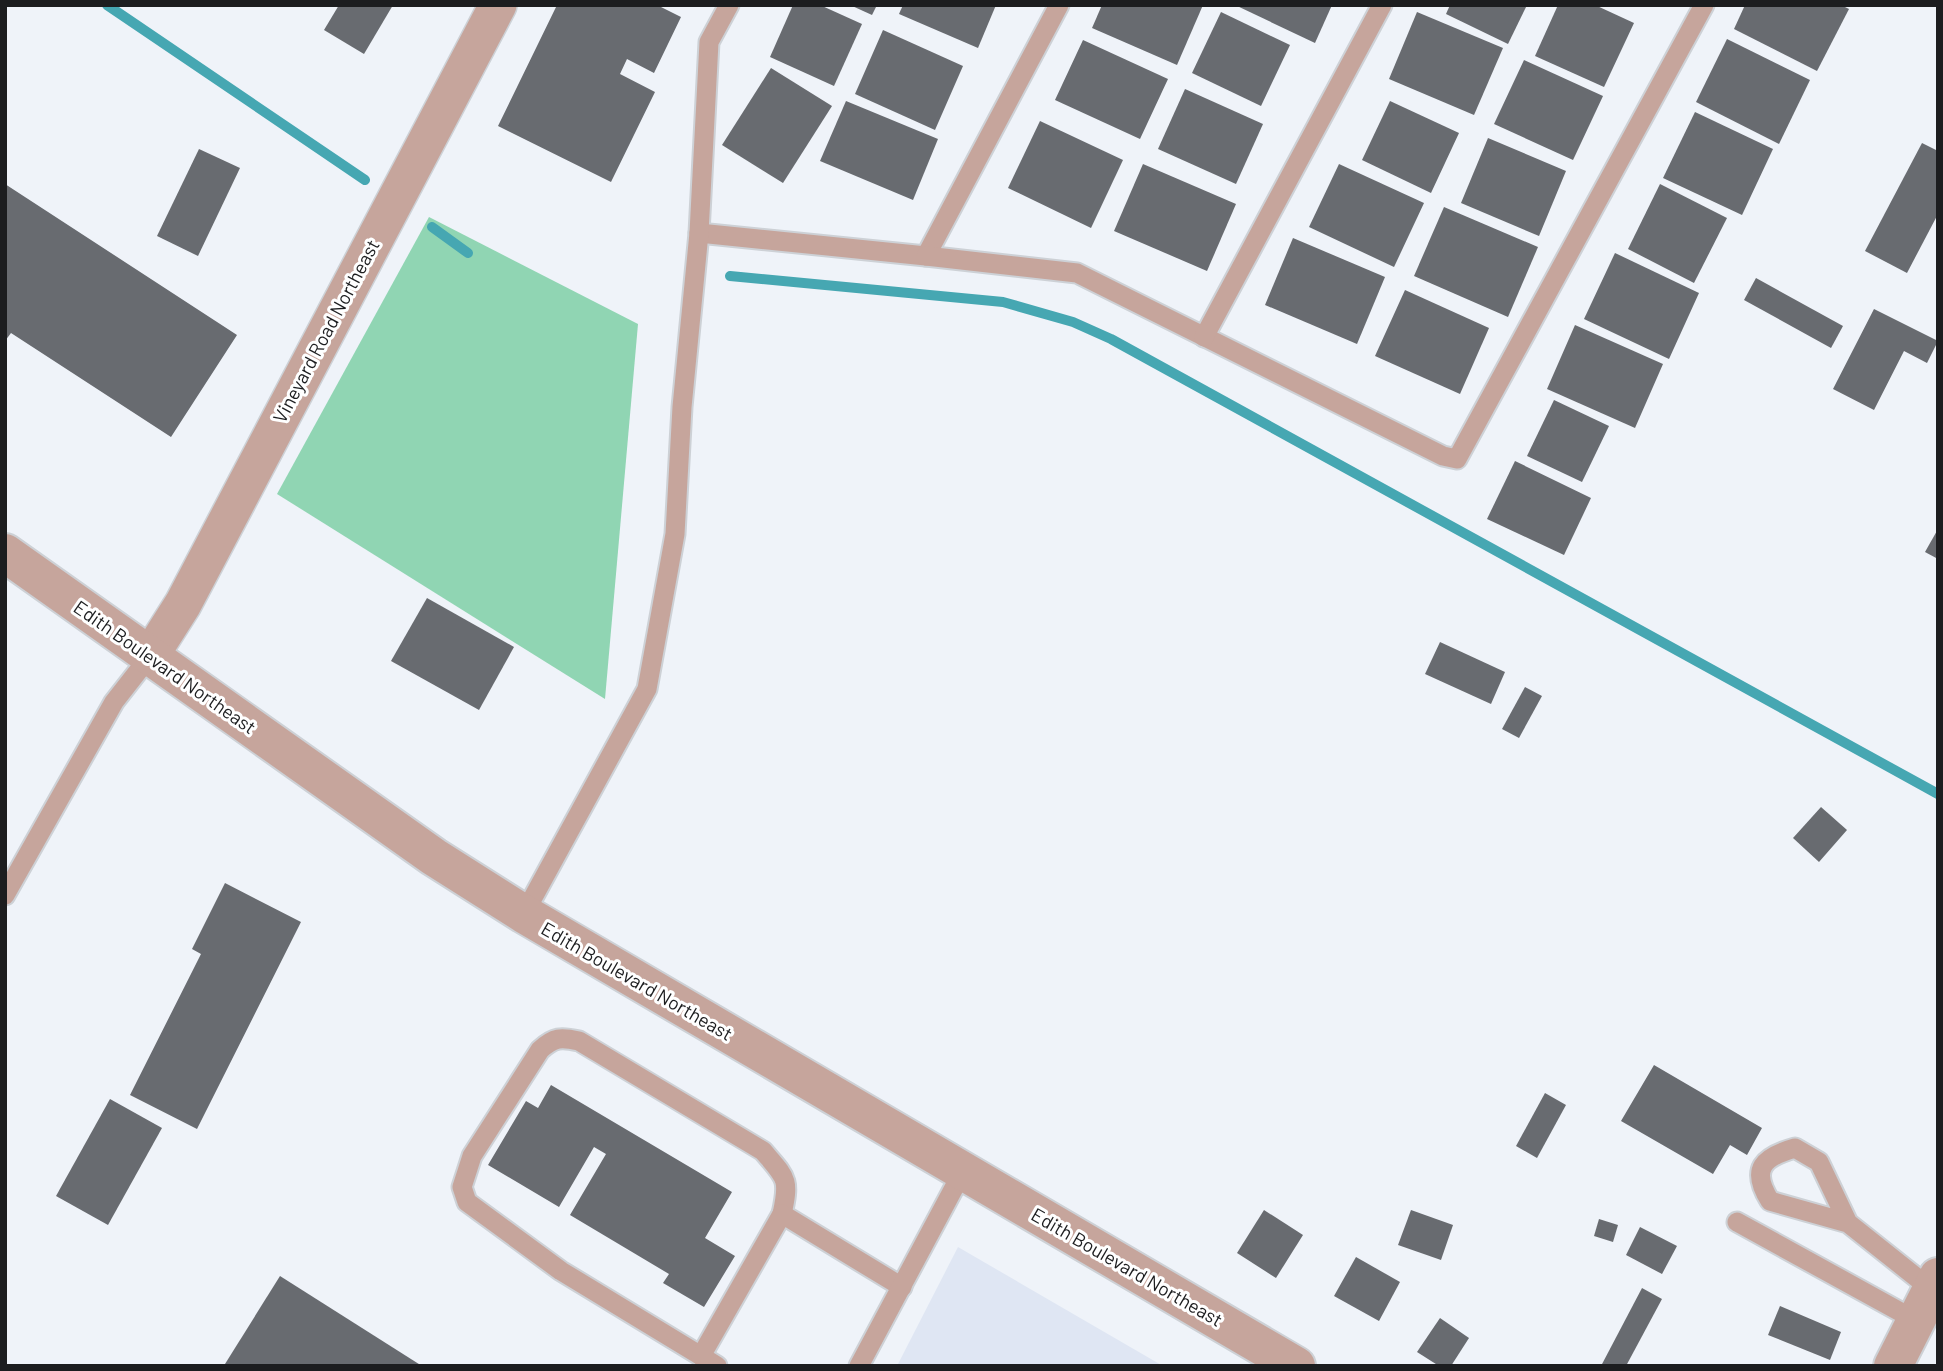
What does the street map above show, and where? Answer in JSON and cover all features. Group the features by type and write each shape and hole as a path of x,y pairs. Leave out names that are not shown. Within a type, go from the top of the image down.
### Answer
{"street":[{"name":"Vineyard Road Northeast","path":"150,656 183,604 498,5"},
{"name":"Edith Boulevard Northeast","path":"5,554 434,857 524,914 1296,1366"},
{"path":"1893,1366 1928,1295"}],"lane":[{"path":"524,914 647,689 675,534 682,407 699,233 709,42 729,5"},
{"path":"926,256 1059,5"},
{"path":"1204,337 1382,5"},
{"path":"699,233 1077,273 1443,456 1457,459 1704,5"},
{"path":"5,895 114,702 150,656"},
{"path":"562,1037 579,1041 763,1151 782,1174 788,1190 782,1213 709,1361 561,1271 467,1202 462,1187 472,1156 540,1049 551,1039 562,1037"},
{"path":"1848,1223 1770,1201 1761,1186 1762,1167 1773,1154 1795,1148 1819,1163 1848,1223 1928,1295"},
{"path":"859,1366 963,1171"},
{"path":"782,1213 902,1287"},
{"path":"1737,1222 1928,1295"}],"shaded area":[{"path":"958,1247 1163,1366 897,1366"}],"green space":[{"path":"429,217 638,324 605,699 277,494"}],"building":[{"path":"339,5 393,5 364,54 324,30"},
{"path":"557,5 657,5 681,17 654,73 627,59 620,74 655,92 611,182 498,126"},
{"path":"793,5 820,5 862,24 834,86 770,57"},
{"path":"850,5 877,5 872,15"},
{"path":"903,5 996,5 978,48 899,14"},
{"path":"1102,5 1203,5 1177,65 1092,28"},
{"path":"1235,5 1332,5 1315,43"},
{"path":"1450,5 1527,5 1508,44 1446,14"},
{"path":"1558,5 1595,5 1634,23 1604,87 1535,56"},
{"path":"1745,5 1841,5 1849,9 1817,71 1734,29"},
{"path":"1221,12 1290,45 1261,106 1192,73"},
{"path":"1417,12 1503,48 1474,115 1389,79"},
{"path":"883,30 963,66 935,130 855,94"},
{"path":"1727,39 1810,80 1779,144 1696,102"},
{"path":"1083,40 1168,79 1140,139 1055,100"},
{"path":"1524,60 1603,96 1573,160 1494,124"},
{"path":"771,68 832,106 783,183 722,145"},
{"path":"1185,89 1263,124 1236,184 1158,149"},
{"path":"846,101 938,139 913,200 820,161"},
{"path":"1390,101 1459,133 1431,193 1362,160"},
{"path":"1695,112 1773,149 1742,215 1663,178"},
{"path":"1040,121 1123,160 1091,228 1008,188"},
{"path":"1488,138 1566,171 1539,236 1461,203"},
{"path":"1922,143 1938,151 1938,214 1907,273 1865,251"},
{"path":"199,149 240,168 198,256 157,236"},
{"path":"1143,164 1236,204 1207,271 1114,231"},
{"path":"1339,164 1424,203 1394,267 1309,227"},
{"path":"5,184 237,335 171,437 11,333 5,341"},
{"path":"1660,184 1727,218 1694,283 1628,249"},
{"path":"1444,207 1538,247 1508,317 1414,276"},
{"path":"1293,238 1385,277 1357,344 1265,305"},
{"path":"1615,253 1699,293 1669,359 1584,319"},
{"path":"1756,278 1843,326 1831,348 1744,300"},
{"path":"1405,290 1489,328 1460,394 1375,356"},
{"path":"1874,309 1938,341 1927,363 1904,351 1874,410 1833,389"},
{"path":"1575,325 1663,364 1635,428 1547,389"},
{"path":"1554,400 1609,426 1582,482 1527,456"},
{"path":"1515,461 1591,498 1564,555 1487,519"},
{"path":"1938,529 1938,559 1925,552"},
{"path":"427,598 514,647 479,710 391,661"},
{"path":"1440,642 1505,672 1491,704 1425,674"},
{"path":"1525,687 1542,696 1519,738 1502,729"},
{"path":"1821,807 1847,830 1819,862 1793,838"},
{"path":"225,883 301,922 197,1129 130,1095 201,954 192,949"},
{"path":"1654,1065 1762,1128 1747,1155 1730,1145 1713,1174 1621,1121"},
{"path":"551,1085 732,1192 705,1238 735,1256 704,1307 663,1283 669,1274 570,1215 606,1154 594,1147 559,1207 488,1165 526,1101 538,1108"},
{"path":"1545,1093 1566,1105 1537,1158 1516,1146"},
{"path":"110,1099 162,1128 108,1225 56,1196"},
{"path":"1264,1210 1303,1235 1276,1278 1237,1253"},
{"path":"1411,1210 1453,1225 1441,1260 1398,1245"},
{"path":"1599,1219 1618,1225 1613,1242 1594,1236"},
{"path":"1640,1227 1677,1246 1662,1274 1626,1255"},
{"path":"1356,1257 1400,1282 1379,1321 1334,1296"},
{"path":"280,1276 422,1366 228,1366 225,1364"},
{"path":"1642,1288 1662,1299 1626,1366 1601,1366"},
{"path":"1780,1306 1841,1332 1830,1360 1768,1335"},
{"path":"1440,1318 1469,1338 1451,1366 1439,1366 1417,1352"}],"waterway":[{"path":"107,5 365,180"},
{"path":"432,227 468,253"},
{"path":"730,276 1003,302 1073,322 1111,339 1938,794"}]}
